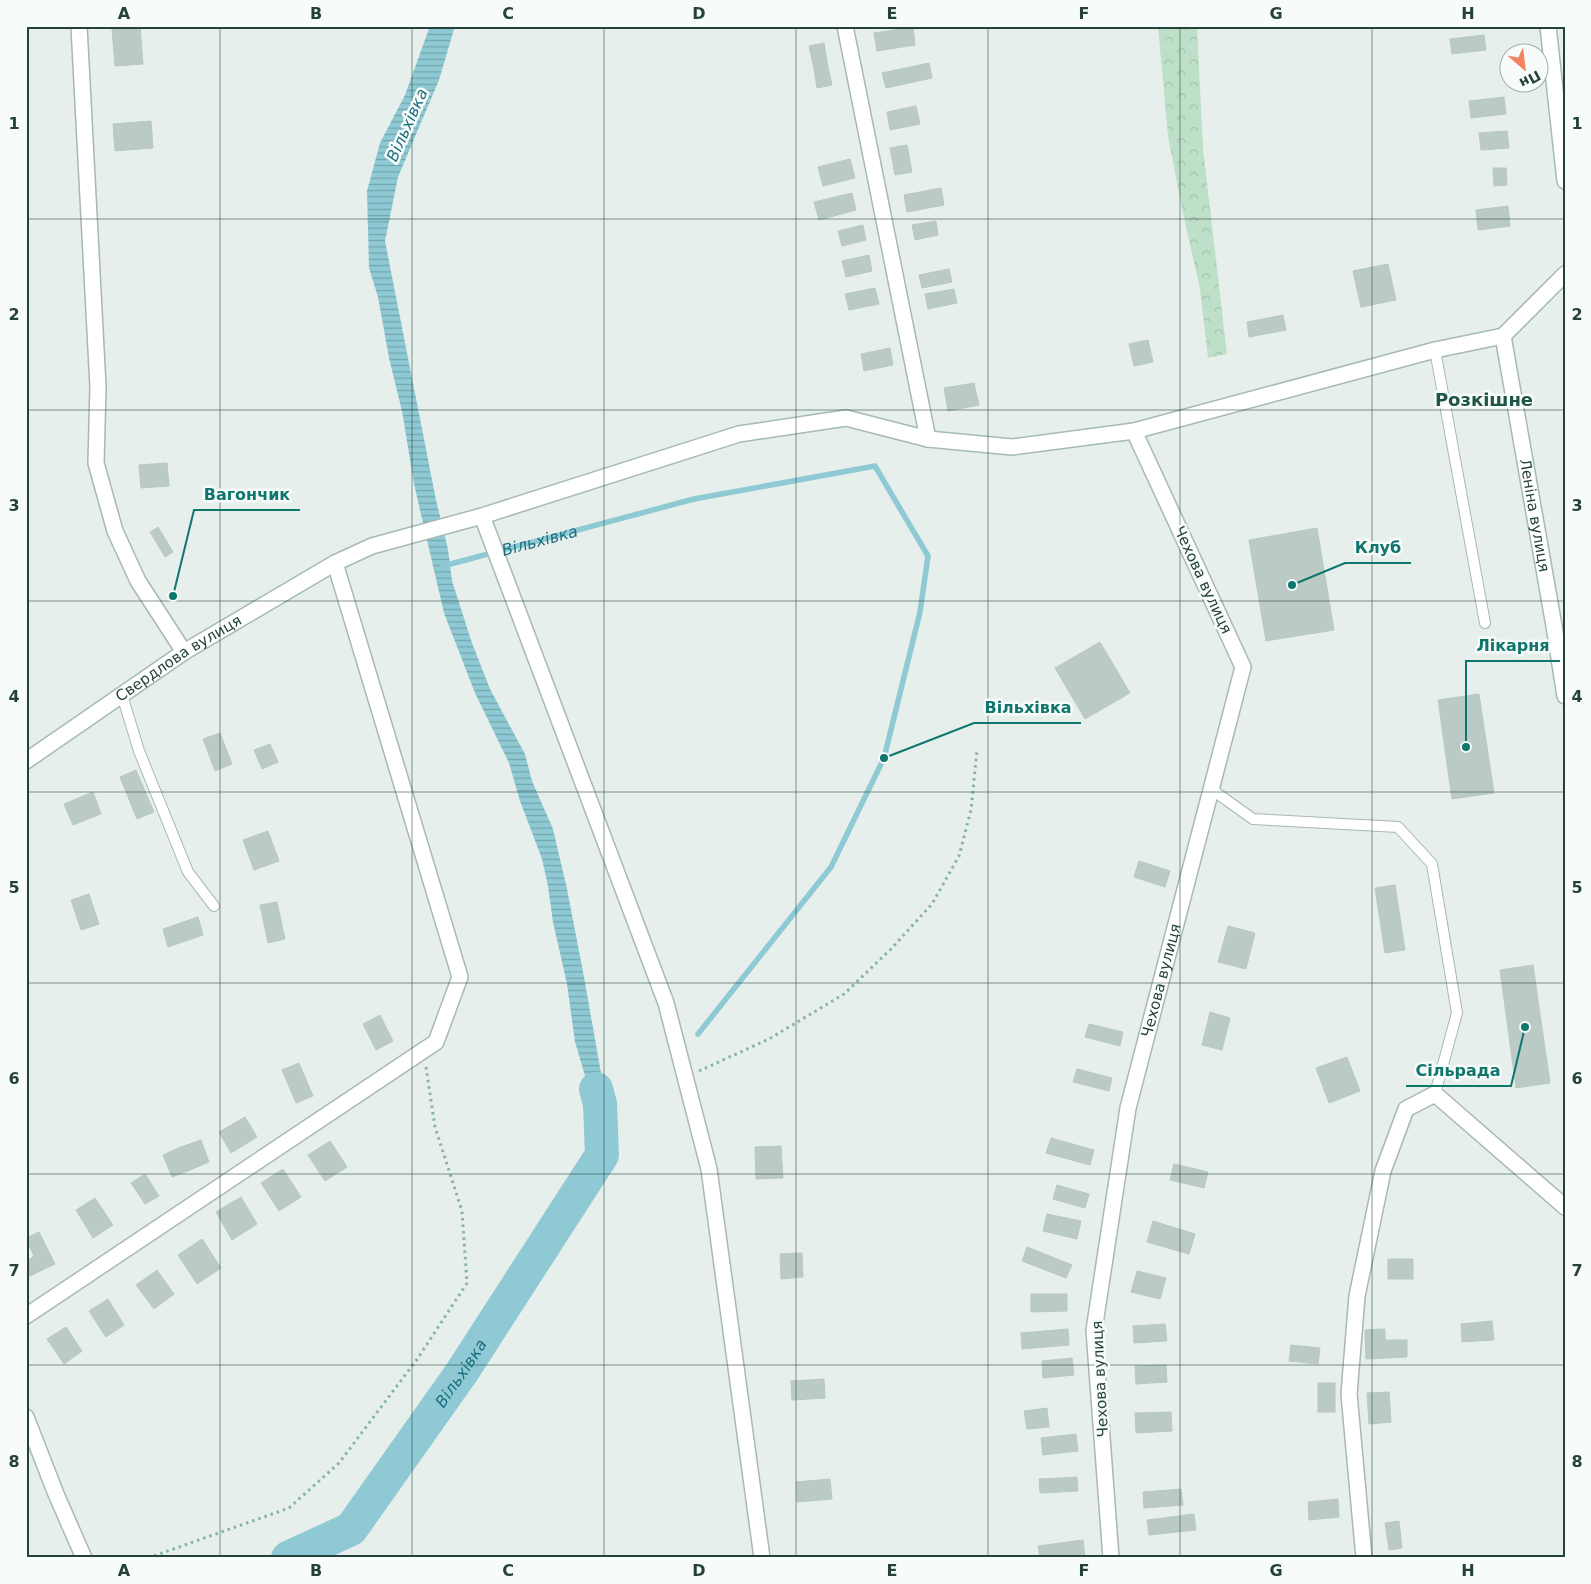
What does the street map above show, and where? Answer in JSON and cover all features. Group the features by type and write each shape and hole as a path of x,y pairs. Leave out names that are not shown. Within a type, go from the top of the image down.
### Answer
{"street":[{"path":"79,26 98,387 96,463 115,531 138,581 184,652"},
{"path":"845,26 928,439"},
{"path":"1548,26 1565,182"},
{"path":"1503,336 1565,274"},
{"name":"Свердлова вулиця","path":"26,761 184,652 335,563 372,546 482,516 739,434 846,418 928,439 1012,447 1134,431 1435,350 1503,336"},
{"name":"Леніна вулиця","path":"1503,336 1565,696"},
{"name":"Чехова вулиця","path":"1111,1558 1094,1330 1128,1108 1243,667 1134,431"},
{"path":"482,516 666,1003 709,1169 762,1558"},
{"path":"26,1316 436,1042 460,977 335,563"},
{"path":"1364,1558 1349,1394 1357,1296 1383,1171 1406,1109 1436,1094 1565,1207"},
{"path":"26,1417 56,1494 84,1558"}],"lane":[{"path":"1435,350 1485,623"},
{"path":"122,695 139,751 188,872 214,906"},
{"path":"1212,789 1252,819 1398,827 1432,864 1457,1013 1436,1094"}],"path":[{"path":"685,1078 769,1039 844,994 891,949 932,904 959,856 971,810 977,750"},
{"path":"148,1558 289,1508 338,1463 418,1358 467,1283 462,1211 435,1127 424,1051"}],"green space":[{"path":"1158,26 1197,26 1203,149 1227,354 1208,358 1200,289 1168,136"}],"water":[{"path":"430,26 455,26 439,80 398,177 385,241 436,500 448,549 452,581 472,643 490,689 525,754 532,781 553,829 584,977 607,1107 609,1135 595,1134 589,1089 575,1042 567,984 553,922 542,859 520,801 509,763 475,693 444,613 414,484 402,411 389,358 378,297 369,268 367,191 380,143 405,95"}],"building":[{"path":"140,26 143,64 115,66 112,28"},
{"path":"913,27 915,45 877,51 874,33"},
{"path":"1484,35 1486,50 1452,54 1450,39"},
{"path":"824,43 828,67 814,69 809,46"},
{"path":"929,63 932,78 886,88 882,73"},
{"path":"828,67 832,85 817,88 814,69"},
{"path":"1504,97 1506,114 1471,118 1469,101"},
{"path":"916,106 920,124 890,130 887,112"},
{"path":"151,121 153,148 115,151 113,124"},
{"path":"1507,131 1509,148 1481,150 1479,133"},
{"path":"907,145 912,172 895,175 890,148"},
{"path":"850,159 855,178 823,186 818,167"},
{"path":"1493,168 1506,168 1507,185 1494,186"},
{"path":"941,188 944,205 907,212 904,195"},
{"path":"852,193 856,210 819,220 814,202"},
{"path":"1508,206 1510,226 1478,230 1476,210"},
{"path":"936,221 938,235 915,240 912,225"},
{"path":"863,225 866,240 842,246 838,231"},
{"path":"869,255 872,271 846,277 842,261"},
{"path":"1388,264 1396,300 1361,307 1353,271"},
{"path":"949,269 952,282 922,288 919,275"},
{"path":"875,288 879,304 849,310 845,294"},
{"path":"954,289 957,303 928,309 925,294"},
{"path":"1283,315 1286,330 1249,337 1247,322"},
{"path":"1148,340 1153,362 1134,366 1129,344"},
{"path":"890,348 893,365 864,371 861,354"},
{"path":"974,383 979,405 948,411 944,388"},
{"path":"167,463 169,486 141,488 139,465"},
{"path":"158,527 173,552 165,557 150,532"},
{"path":"1317,528 1334,630 1266,641 1249,540"},
{"path":"1100,642 1130,693 1085,719 1055,668"},
{"path":"1479,694 1494,793 1452,799 1438,700"},
{"path":"220,733 232,764 215,771 203,739"},
{"path":"270,744 278,762 262,769 254,750"},
{"path":"136,770 154,812 137,819 120,777"},
{"path":"93,792 101,814 73,825 64,804"},
{"path":"268,831 279,861 254,870 243,840"},
{"path":"1139,861 1170,871 1165,887 1134,877"},
{"path":"1395,885 1405,950 1385,953 1375,888"},
{"path":"89,894 99,924 81,930 71,900"},
{"path":"277,902 285,939 268,943 260,905"},
{"path":"198,917 203,935 168,947 163,929"},
{"path":"1228,926 1255,933 1246,969 1218,962"},
{"path":"1533,965 1550,1083 1516,1088 1500,970"},
{"path":"1210,1012 1230,1018 1222,1050 1202,1045"},
{"path":"380,1015 393,1041 376,1050 363,1024"},
{"path":"1089,1024 1123,1032 1120,1046 1085,1037"},
{"path":"1347,1057 1360,1091 1329,1103 1316,1068"},
{"path":"299,1063 313,1096 296,1103 282,1070"},
{"path":"1077,1069 1112,1078 1109,1091 1073,1082"},
{"path":"245,1117 257,1137 231,1153 219,1132"},
{"path":"1051,1138 1094,1150 1090,1165 1046,1153"},
{"path":"201,1140 209,1162 190,1170 181,1147"},
{"path":"330,1141 347,1167 325,1181 308,1155"},
{"path":"781,1146 783,1178 756,1179 755,1147"},
{"path":"181,1147 190,1170 172,1177 163,1155"},
{"path":"1174,1164 1208,1172 1204,1188 1170,1180"},
{"path":"283,1169 301,1197 279,1211 261,1183"},
{"path":"145,1174 159,1196 145,1204 131,1183"},
{"path":"1057,1185 1089,1194 1085,1208 1053,1199"},
{"path":"241,1197 257,1224 232,1240 216,1212"},
{"path":"95,1198 113,1225 93,1238 76,1210"},
{"path":"1047,1214 1081,1221 1077,1239 1043,1231"},
{"path":"1153,1221 1195,1234 1189,1254 1147,1242"},
{"path":"39,1232 55,1264 34,1274 27,1261 34,1256 26,1238"},
{"path":"202,1239 221,1268 197,1284 178,1255"},
{"path":"1027,1247 1072,1265 1066,1278 1022,1261"},
{"path":"802,1253 803,1277 781,1279 780,1254"},
{"path":"1388,1259 1413,1259 1413,1279 1388,1279"},
{"path":"26,1261 34,1274 26,1278"},
{"path":"157,1270 174,1294 154,1309 136,1285"},
{"path":"1137,1271 1166,1278 1160,1299 1131,1292"},
{"path":"1031,1294 1067,1294 1067,1311 1031,1312"},
{"path":"108,1299 124,1325 106,1337 89,1311"},
{"path":"1492,1321 1494,1340 1462,1342 1461,1324"},
{"path":"1165,1324 1167,1341 1134,1343 1133,1326"},
{"path":"66,1327 82,1351 64,1364 47,1339"},
{"path":"1068,1329 1069,1345 1022,1349 1021,1333"},
{"path":"1385,1329 1385,1340 1407,1340 1407,1357 1366,1359 1365,1330"},
{"path":"1291,1345 1320,1348 1318,1364 1289,1361"},
{"path":"1072,1358 1074,1375 1043,1378 1042,1361"},
{"path":"1166,1365 1167,1382 1136,1384 1135,1366"},
{"path":"824,1379 825,1398 792,1400 791,1381"},
{"path":"1318,1383 1335,1383 1335,1412 1318,1412"},
{"path":"1389,1392 1391,1422 1369,1424 1367,1393"},
{"path":"1047,1408 1049,1427 1027,1429 1024,1411"},
{"path":"1171,1412 1172,1431 1136,1433 1135,1413"},
{"path":"1076,1434 1078,1451 1043,1455 1041,1438"},
{"path":"1077,1477 1078,1491 1040,1493 1039,1479"},
{"path":"830,1479 832,1499 797,1502 796,1482"},
{"path":"1181,1489 1183,1505 1144,1508 1143,1492"},
{"path":"1338,1499 1339,1517 1309,1520 1308,1502"},
{"path":"1194,1514 1196,1530 1149,1535 1147,1520"},
{"path":"1399,1521 1402,1548 1389,1550 1385,1523"},
{"path":"1083,1540 1085,1558 1040,1558 1038,1546"}],"waterway":[{"name":"Вільхівка","path":"443,566 694,499 875,466 928,556 920,612 884,758 831,867 698,1034"},
{"name":"Вільхівка","path":"288,1558 351,1529 462,1372 602,1155 600,1104 596,1089"}],"place":[{"name":"Клуб","path":"1292,585"},
{"name":"Вагончик","path":"173,596"},
{"name":"Лікарня","path":"1466,747"},
{"name":"Вільхівка","path":"884,758"},
{"name":"Сільрада","path":"1525,1027"}],"district":[{"name":"Розкішне","path":"1484,399"}]}
